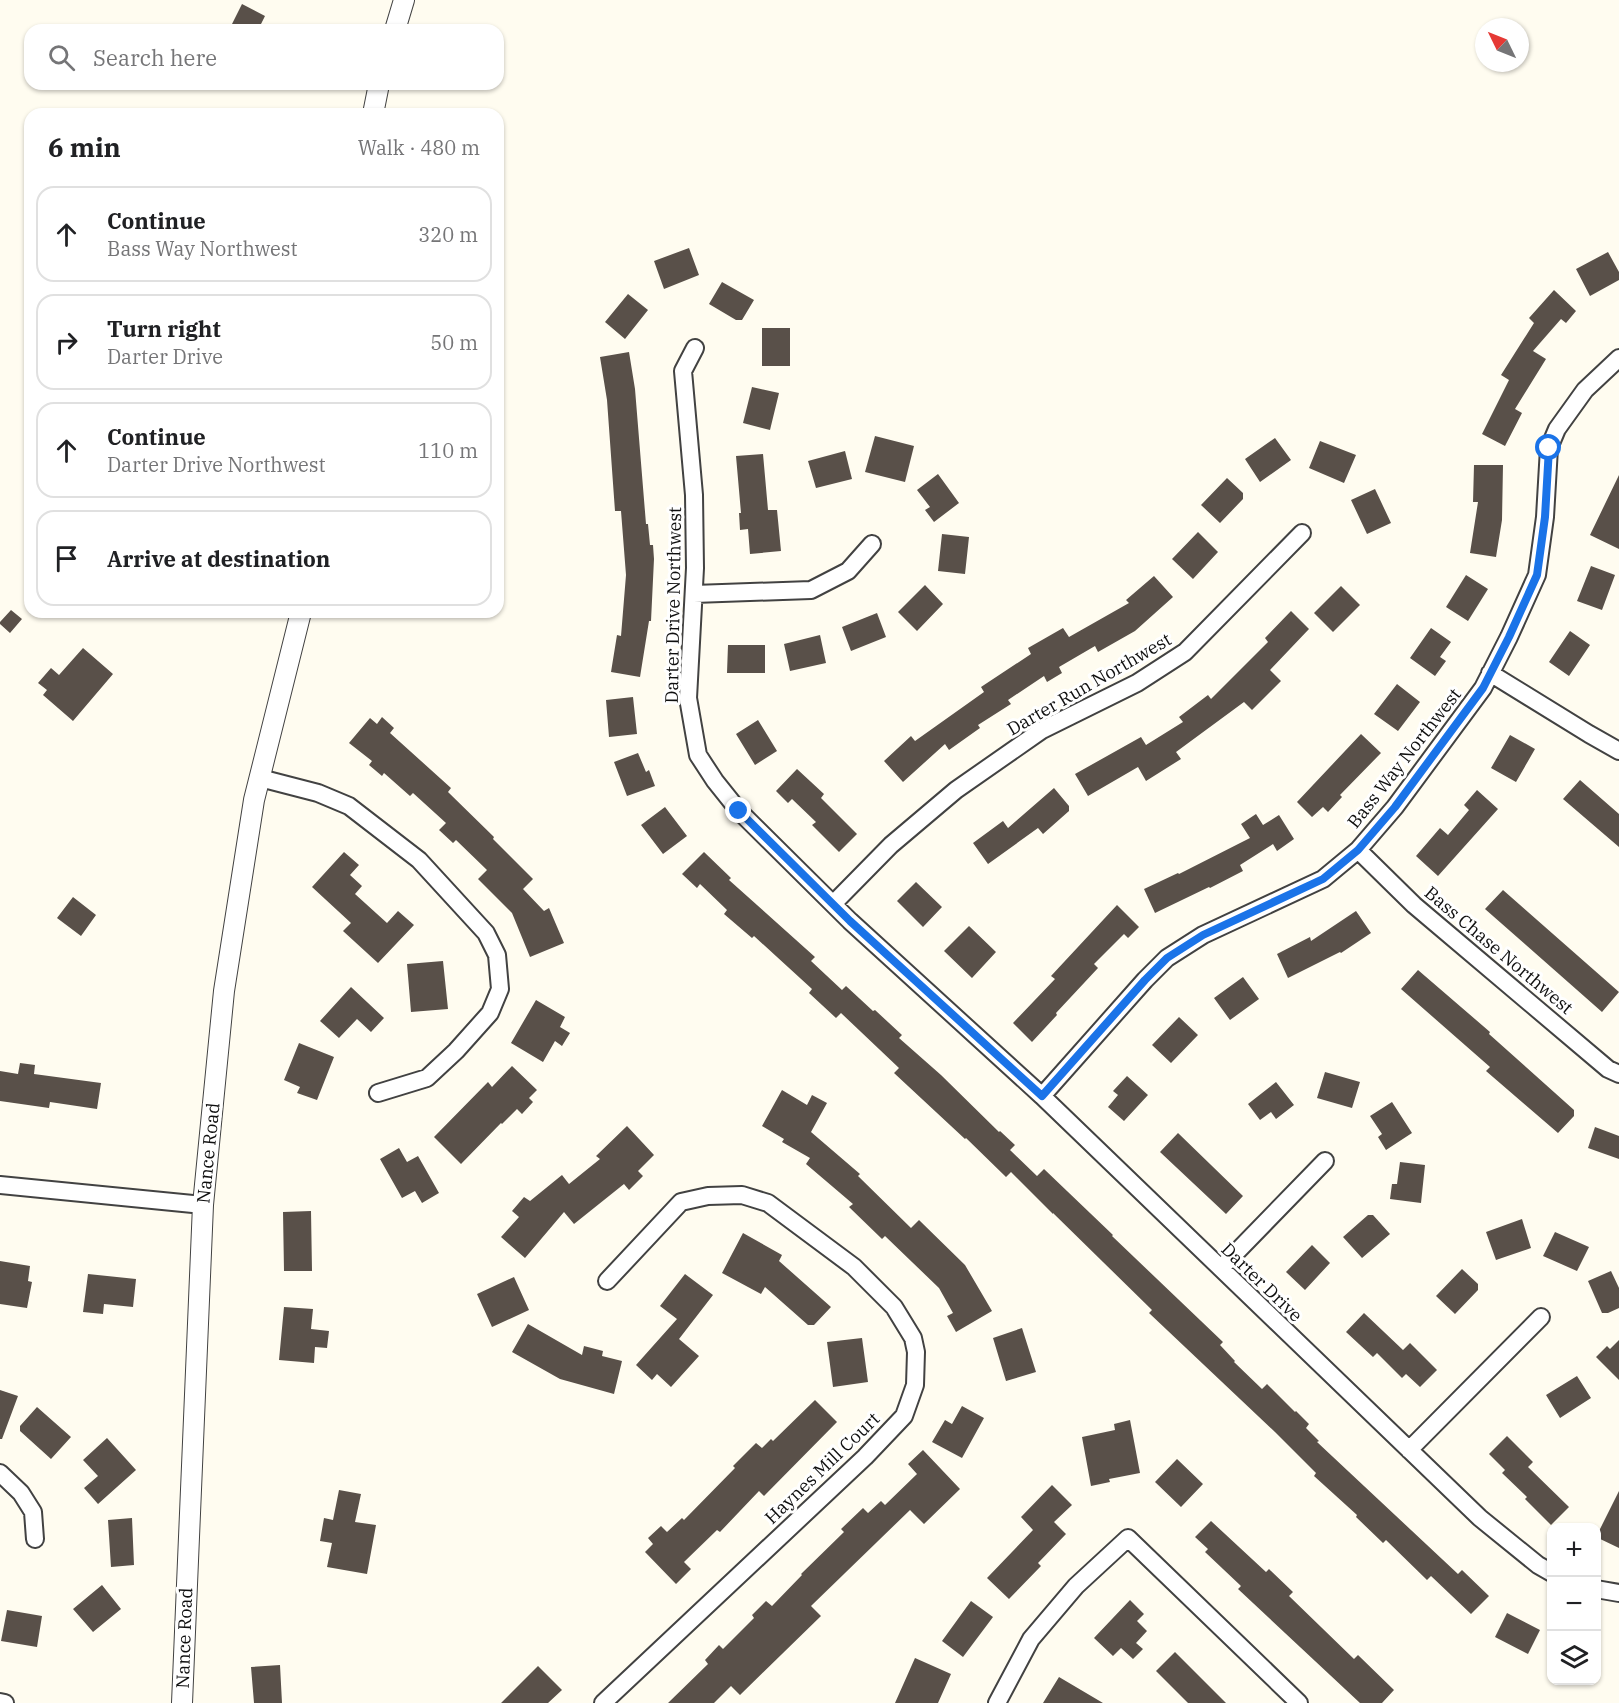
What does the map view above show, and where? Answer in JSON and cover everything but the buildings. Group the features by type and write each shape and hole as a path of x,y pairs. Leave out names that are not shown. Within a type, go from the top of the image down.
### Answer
{"street":[{"path":"396,24 404,0"},
{"path":"374,108 378,90"},
{"name":"Darter Drive Northwest","path":"695,348 683,371 694,495 694,594 688,698 698,755 739,811 833,904 951,1013"},
{"name":"Bass Way Northwest","path":"1042,1096 1167,958 1203,935 1323,879 1358,850 1395,807 1483,688 1509,637 1537,575 1545,517 1549,448 1557,429 1585,390 1619,358"},
{"name":"Darter Run Northwest","path":"833,904 891,845 956,790 1042,730 1137,683 1185,652 1302,533"},
{"path":"694,594 811,590 848,571 873,544"},
{"name":"Nance Road","path":"179,1702 203,1205 224,991 254,801 300,618"},
{"path":"1490,673 1619,751"},
{"path":"260,778 318,794 349,806 419,860 486,933 497,955 500,989 490,1013 427,1078 378,1093"},
{"name":"Bass Chase Northwest","path":"1358,850 1414,904 1608,1069 1619,1074"},
{"name":"Darter Drive","path":"951,1013 1042,1096 1480,1518 1547,1570"},
{"path":"1221,1268 1325,1161"},
{"path":"0,1185 203,1205"},
{"name":"Haynes Mill Court","path":"603,1703 865,1457 904,1416 915,1385 916,1352 913,1338 894,1307 854,1267 768,1203 742,1195 708,1196 681,1202 607,1281"},
{"path":"1409,1450 1541,1317"},
{"path":"0,1473 21,1493 33,1512 35,1539"},
{"path":"997,1703 1031,1639 1076,1586 1128,1538 1299,1703"},
{"path":"1601,1590 1619,1593"},
{"path":"0,1702 5,1703"}],"route":[{"path":"739,811 850,921 1042,1096 1167,958 1203,935 1323,879 1358,850 1395,807 1483,688 1537,575 1545,517 1549,448"}]}
